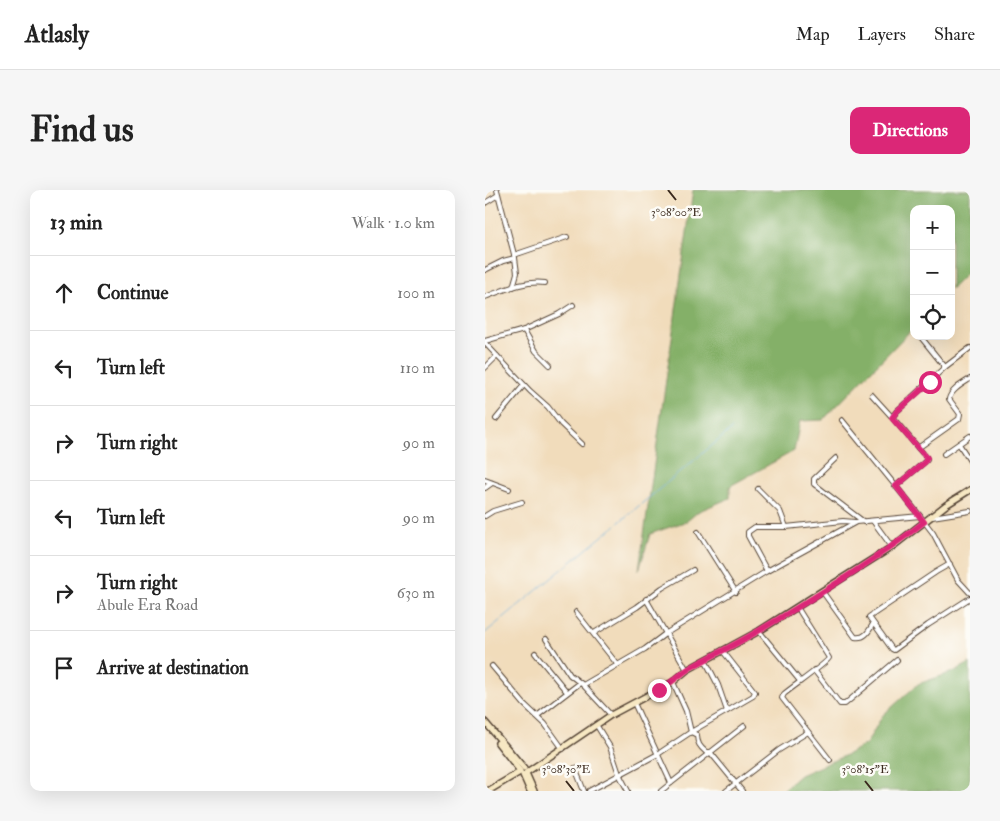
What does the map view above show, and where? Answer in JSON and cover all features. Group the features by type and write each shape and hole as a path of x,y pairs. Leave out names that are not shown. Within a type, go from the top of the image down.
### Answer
{"street":[{"path":"497,190 515,256 517,273 513,287"},
{"path":"485,203 498,195"},
{"path":"485,270 515,256 567,237"},
{"path":"485,297 513,287 545,283"},
{"path":"573,305 559,314 524,330 485,342 582,444"},
{"path":"524,330 536,351 550,364"},
{"path":"923,340 945,367"},
{"path":"892,418 897,411 945,367 970,348"},
{"path":"485,368 497,356"},
{"path":"918,448 959,419 960,414 949,399 949,396 970,379"},
{"path":"496,419 524,385"},
{"path":"872,395 927,458 896,486"},
{"path":"842,420 935,535 963,586 970,593"},
{"path":"944,454 970,436"},
{"path":"959,444 970,461"},
{"path":"836,458 814,479 814,484 863,522"},
{"path":"485,480 509,489"},
{"path":"485,488 492,483"},
{"path":"758,489 780,511 786,526"},
{"path":"488,791 563,749 611,715 673,682 687,670 759,631 892,547 945,505 970,490"},
{"path":"485,516 493,511 522,502"},
{"path":"930,518 970,511"},
{"path":"767,571 750,541 748,532 755,527 843,521 863,522 920,516"},
{"path":"873,521 892,547"},
{"path":"537,716 567,692 645,649 665,634 736,592 767,571 856,522"},
{"path":"697,532 736,592"},
{"path":"950,564 872,614 869,618 892,649 897,649 928,625 970,598"},
{"path":"594,633 693,570"},
{"path":"823,591 855,637 862,637 873,624"},
{"path":"646,599 687,670"},
{"path":"797,607 829,658 827,662 800,681 784,694 782,698 830,760"},
{"path":"575,612 594,633 617,664"},
{"path":"759,631 800,681"},
{"path":"546,639 570,675 611,715"},
{"path":"589,791 658,754 691,732 753,696 755,692 722,650"},
{"path":"535,653 567,692"},
{"path":"705,660 719,686 727,711"},
{"path":"814,670 840,704 845,704 897,660"},
{"path":"492,666 524,704 545,724 563,749"},
{"path":"673,682 691,732 697,735 701,748 706,752 711,752 742,791"},
{"path":"634,703 671,783"},
{"path":"485,722 523,772 534,791"},
{"path":"597,726 610,747 619,774 628,791"},
{"path":"661,791 744,726"},
{"path":"485,727 523,772 530,791"},
{"path":"726,791 779,750 807,732"},
{"path":"575,768 585,791"}],"green space":[{"path":"693,190 970,190 970,270 955,285 955,205 910,205 910,331 823,420 800,421 794,451 730,486 730,498 699,511 687,521 650,534 639,570"},
{"path":"970,663 970,791 782,791 800,775 844,756 866,744 883,715 918,684 953,672"}],"waterway":[{"path":"485,633 732,429"}],"route":[{"path":"659,690 673,682 687,670 759,631 823,591 892,547 924,522 896,486 925,462 927,458 892,418 897,411 930,382"}]}
